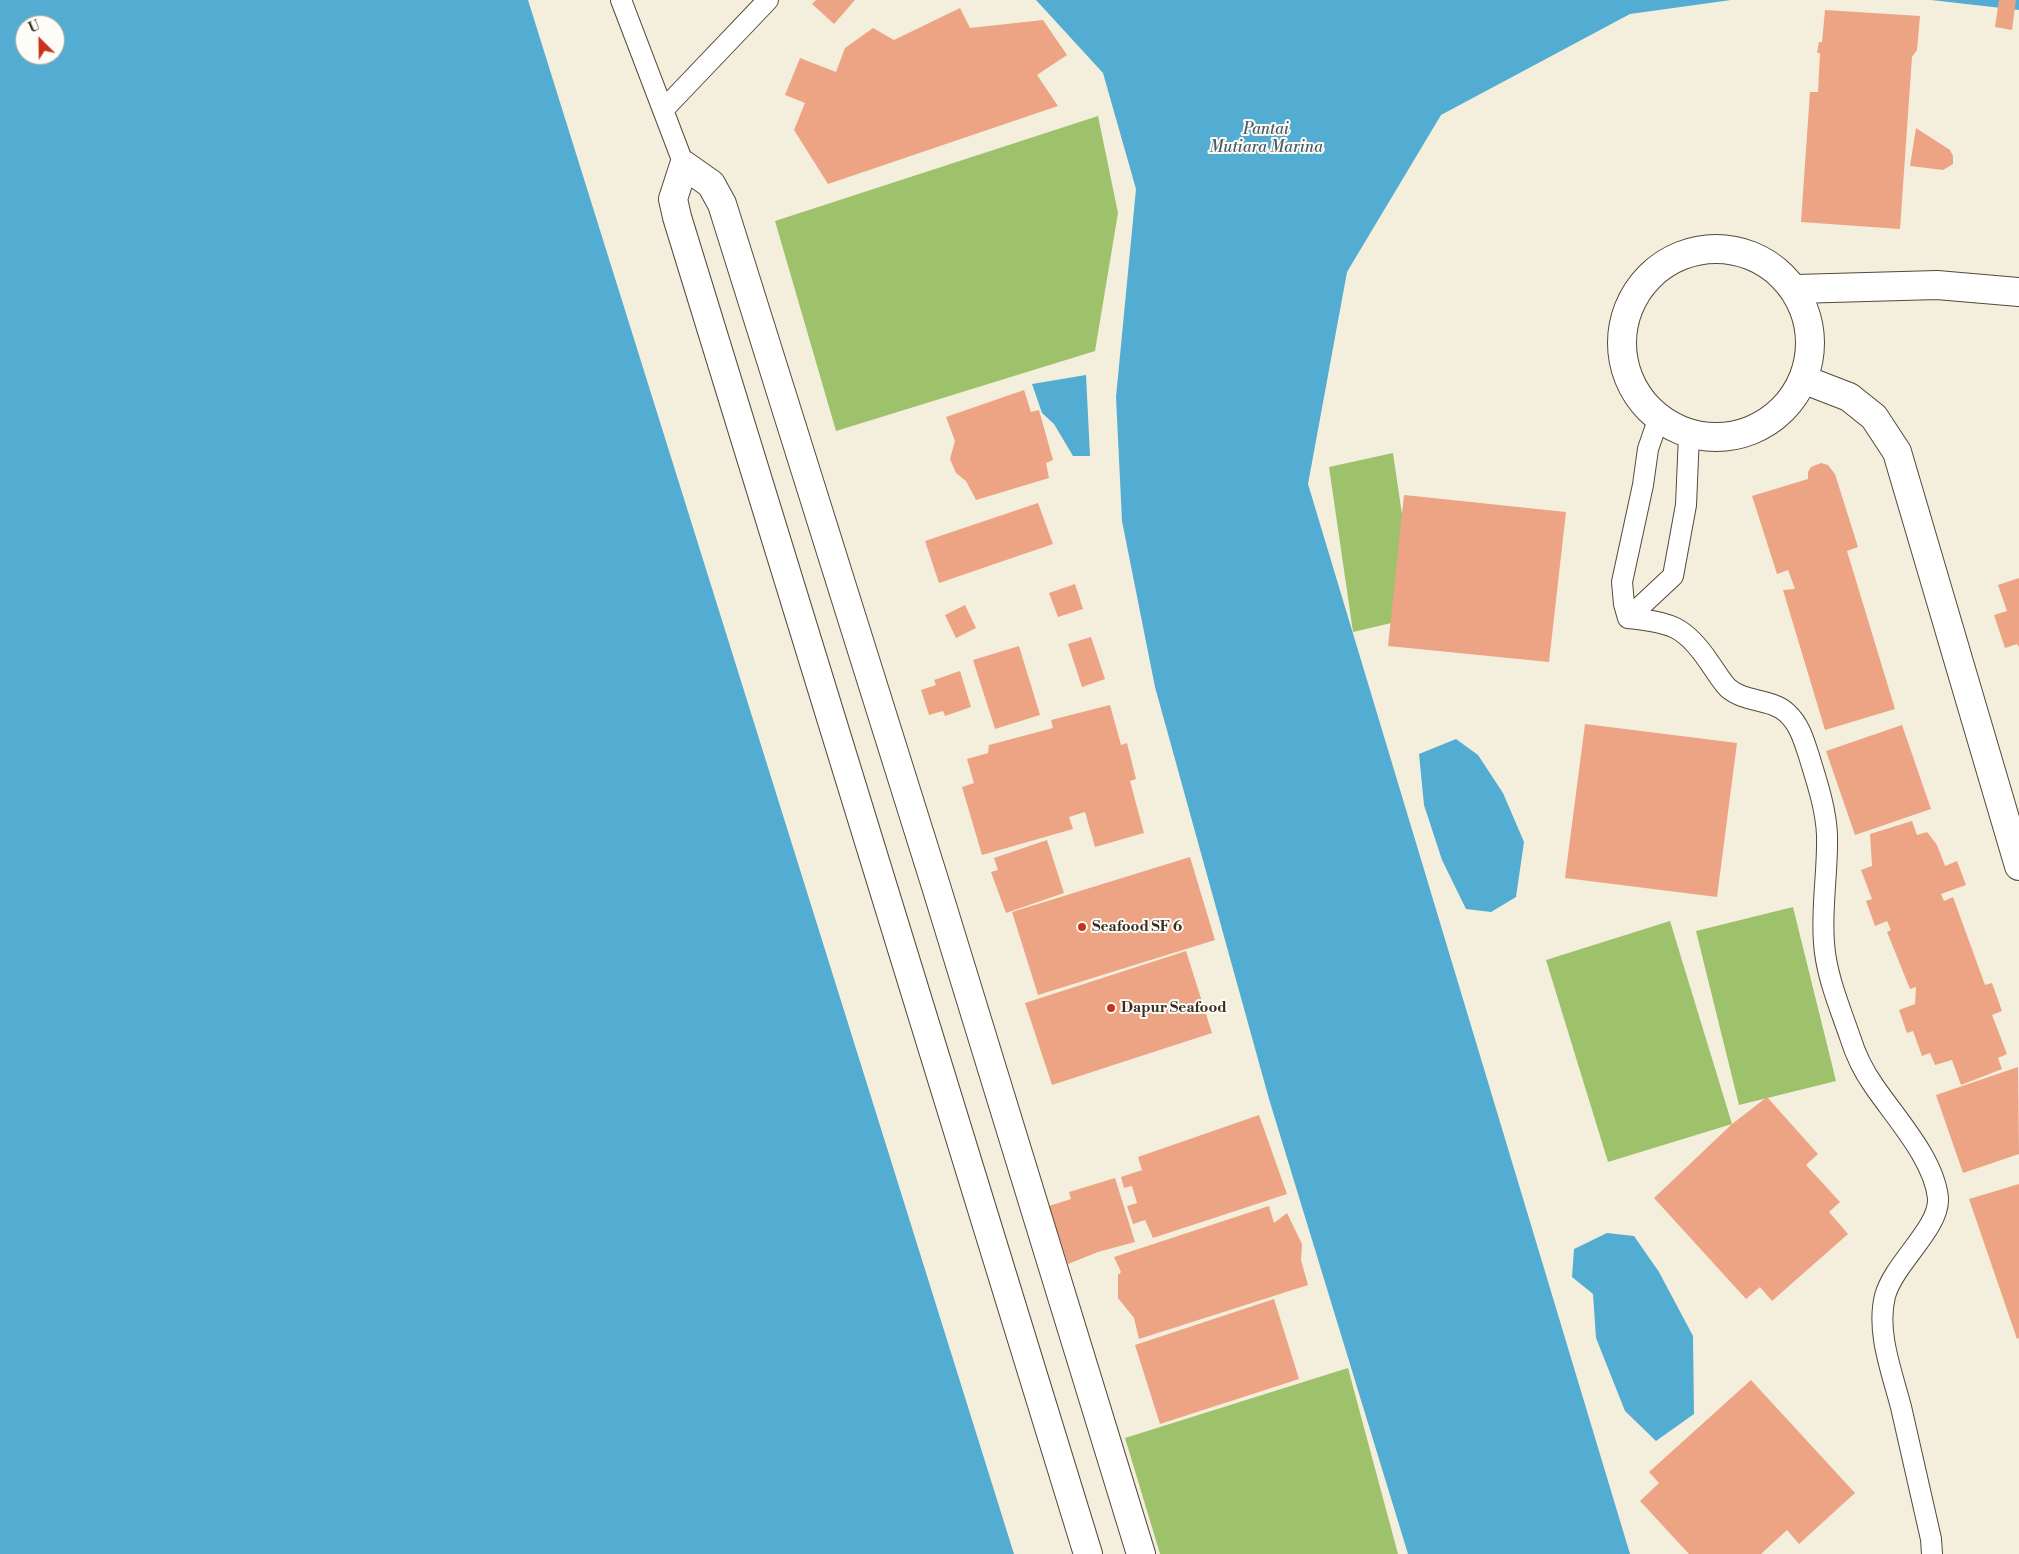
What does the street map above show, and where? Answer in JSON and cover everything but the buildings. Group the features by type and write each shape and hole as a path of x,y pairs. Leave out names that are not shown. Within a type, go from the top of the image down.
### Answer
{"street":[{"path":"1088,1554 677,217 673,198 684,165 710,184 722,204 941,902 1141,1554"},
{"path":"1714,247 1760,258 1796,289 1812,333 1805,380 1777,417 1736,437 1689,436 1658,420 1628,383 1620,337 1634,292 1669,260 1714,247"},
{"path":"1796,289 1937,286 2019,292"},
{"path":"1805,380 1850,397 1874,417 1896,452 2019,866"}],"lane":[{"path":"621,0 684,165"},
{"path":"664,109 768,0"},
{"path":"1628,618 1624,604 1622,582 1643,485 1648,449 1658,420"},
{"path":"1628,618 1673,576 1686,505 1689,436"},
{"path":"1628,618 1661,621 1674,625 1686,633 1696,643 1728,687 1748,699 1777,706 1786,712 1802,735 1818,786 1827,832 1827,868 1822,909 1824,947 1837,999 1851,1042 1871,1083 1921,1154 1932,1174 1938,1194 1936,1216 1892,1276 1881,1319 1931,1539 1932,1554"}],"green space":[{"path":"1098,116 1118,213 1095,351 836,431 775,221"},
{"path":"1393,453 1417,617 1353,632 1329,467"},
{"path":"1793,907 1836,1081 1739,1105 1696,931"},
{"path":"1670,921 1732,1124 1608,1162 1546,960"},
{"path":"1348,1368 1398,1554 1160,1554 1125,1438"}],"water":[{"path":"0,0 528,0 1014,1554 0,1554"},
{"name":"Pantai Mutiara Marina","path":"1036,0 1731,0 1630,14 1441,115 1347,272 1308,484 1630,1554 1408,1554 1269,1099 1155,687 1122,521 1116,397 1136,189 1103,73"},
{"path":"1931,0 2019,0 2019,10"},
{"path":"1086,375 1090,456 1073,456 1054,424 1042,413 1032,384"},
{"path":"1456,739 1478,755 1503,793 1524,842 1516,897 1491,912 1466,909 1442,860 1424,805 1419,754"},
{"path":"1607,1233 1634,1236 1659,1272 1693,1336 1694,1414 1656,1441 1625,1411 1596,1338 1593,1294 1572,1277 1574,1249"}],"place":[{"name":"Seafood SF 6","path":"1082,927"},
{"name":"Dapur Seafood","path":"1111,1008"}]}
